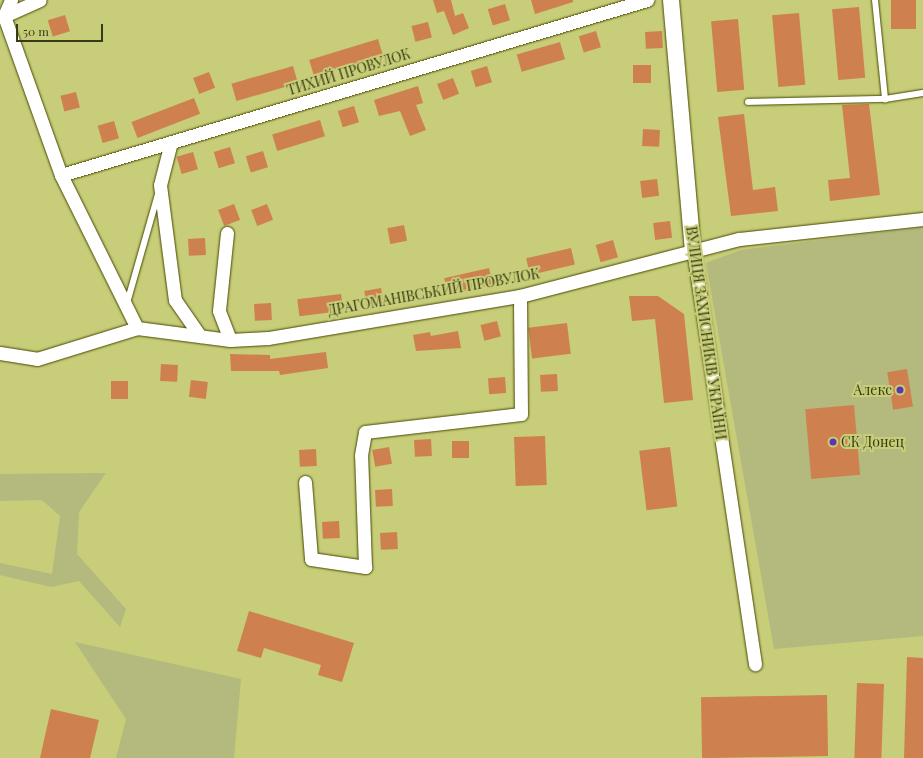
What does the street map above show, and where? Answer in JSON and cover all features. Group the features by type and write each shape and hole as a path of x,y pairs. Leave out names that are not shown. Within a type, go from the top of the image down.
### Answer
{"street":[{"path":"0,353 37,359 137,328 61,175 4,16 11,0"},
{"path":"4,16 40,0"},
{"name":"ТИХИЙ ПРОВУЛОК","path":"61,175 647,0"},
{"name":"ВУЛИЦЯ ЗАХИСНИКІВ УКРАЇНИ","path":"671,0 693,249 755,664"},
{"path":"170,142 160,185 175,300 200,336"},
{"name":"ДРАГОМАНІВСЬКИЙ ПРОВУЛОК","path":"137,328 230,340 268,338 520,296 693,249 739,239 923,219"},
{"path":"227,233 219,311 230,340"},
{"path":"306,482 311,559 366,567 361,455 365,432 521,414 520,296"}],"lane":[{"path":"875,0 885,99"},
{"path":"748,102 885,99 923,93"},
{"path":"126,306 160,185"}],"green space":[{"path":"923,227 923,636 774,649 706,263 741,250"},
{"path":"106,473 79,512 77,554 126,609 120,627 79,581 51,587 0,575 0,563 52,574 60,516 42,500 0,501 0,474"},
{"path":"75,642 241,679 234,758 116,758 126,719"}],"building":[{"path":"433,0 451,0 455,16 463,13 469,28 453,35 444,11 437,13"},
{"path":"531,0 573,0 573,2 535,14"},
{"path":"891,0 916,0 916,29 891,29"},
{"path":"505,4 510,20 493,26 488,9"},
{"path":"859,7 865,78 838,80 832,9"},
{"path":"799,13 805,85 778,87 772,15"},
{"path":"65,15 70,31 53,37 48,20"},
{"path":"738,19 744,90 717,92 711,21"},
{"path":"428,22 432,38 415,42 412,26"},
{"path":"596,31 601,47 584,53 579,36"},
{"path":"662,31 663,48 646,49 645,32"},
{"path":"378,39 383,55 314,76 309,60"},
{"path":"560,42 565,59 522,72 517,54"},
{"path":"633,65 651,65 651,83 633,83"},
{"path":"293,66 298,83 236,101 231,84"},
{"path":"487,66 492,82 476,87 471,71"},
{"path":"209,72 215,88 199,94 193,78"},
{"path":"453,78 459,94 443,100 437,84"},
{"path":"418,86 423,103 416,105 426,130 410,136 400,111 379,116 374,100"},
{"path":"76,92 80,108 64,111 60,96"},
{"path":"194,98 200,114 138,138 131,122"},
{"path":"869,104 880,195 830,201 828,180 850,178 842,105"},
{"path":"354,106 359,122 343,127 338,111"},
{"path":"744,114 753,190 775,187 778,211 731,216 718,117"},
{"path":"320,120 325,136 277,151 272,135"},
{"path":"114,121 119,138 103,143 98,126"},
{"path":"643,129 660,130 659,147 642,146"},
{"path":"230,147 235,163 219,168 214,152"},
{"path":"263,151 268,167 251,173 246,156"},
{"path":"193,152 198,169 182,174 177,157"},
{"path":"657,179 659,196 642,198 640,181"},
{"path":"234,204 240,220 224,226 218,210"},
{"path":"267,204 273,220 257,226 251,210"},
{"path":"670,221 672,238 655,240 653,223"},
{"path":"404,225 407,241 390,244 387,228"},
{"path":"205,238 206,255 189,256 188,239"},
{"path":"613,240 618,257 601,262 596,245"},
{"path":"571,248 575,265 530,275 526,258"},
{"path":"489,268 493,285 448,295 444,278"},
{"path":"381,288 384,305 367,308 364,291"},
{"path":"341,294 343,311 299,316 297,299"},
{"path":"629,296 658,296 684,314 693,400 664,403 655,319 632,321"},
{"path":"271,303 272,320 255,321 254,304"},
{"path":"497,321 501,337 484,341 481,325"},
{"path":"567,323 571,354 532,359 528,328"},
{"path":"458,331 461,348 416,351 413,335 430,332 431,336"},
{"path":"326,352 328,368 280,375 279,371 231,371 230,354 270,355 270,359"},
{"path":"161,364 178,365 177,382 160,381"},
{"name":"Алекс","path":"907,369 913,407 893,410 887,372"},
{"path":"557,374 558,391 541,392 540,375"},
{"path":"505,377 506,393 489,394 488,378"},
{"path":"191,380 208,382 206,399 189,397"},
{"path":"111,381 128,381 128,399 111,399"},
{"name":"СК Донец","path":"854,405 860,475 811,479 805,409"},
{"path":"545,436 547,485 516,486 514,437"},
{"path":"431,439 432,456 415,457 414,440"},
{"path":"452,441 469,441 469,458 452,458"},
{"path":"389,447 392,464 375,467 372,450"},
{"path":"670,447 677,507 647,510 639,451"},
{"path":"316,449 317,466 300,467 299,450"},
{"path":"392,489 393,506 376,507 375,490"},
{"path":"339,521 340,538 323,539 322,522"},
{"path":"397,532 398,549 381,550 380,533"},
{"path":"249,611 354,643 342,682 318,675 321,665 264,648 261,658 237,651"},
{"path":"907,657 923,658 923,758 904,758"},
{"path":"857,683 884,684 881,758 854,758"},
{"path":"827,695 828,756 702,758 701,697"},
{"path":"51,709 99,720 90,758 40,758"}],"place":[{"name":"Алекс","path":"900,390"},
{"name":"СК Донец","path":"833,442"}]}
